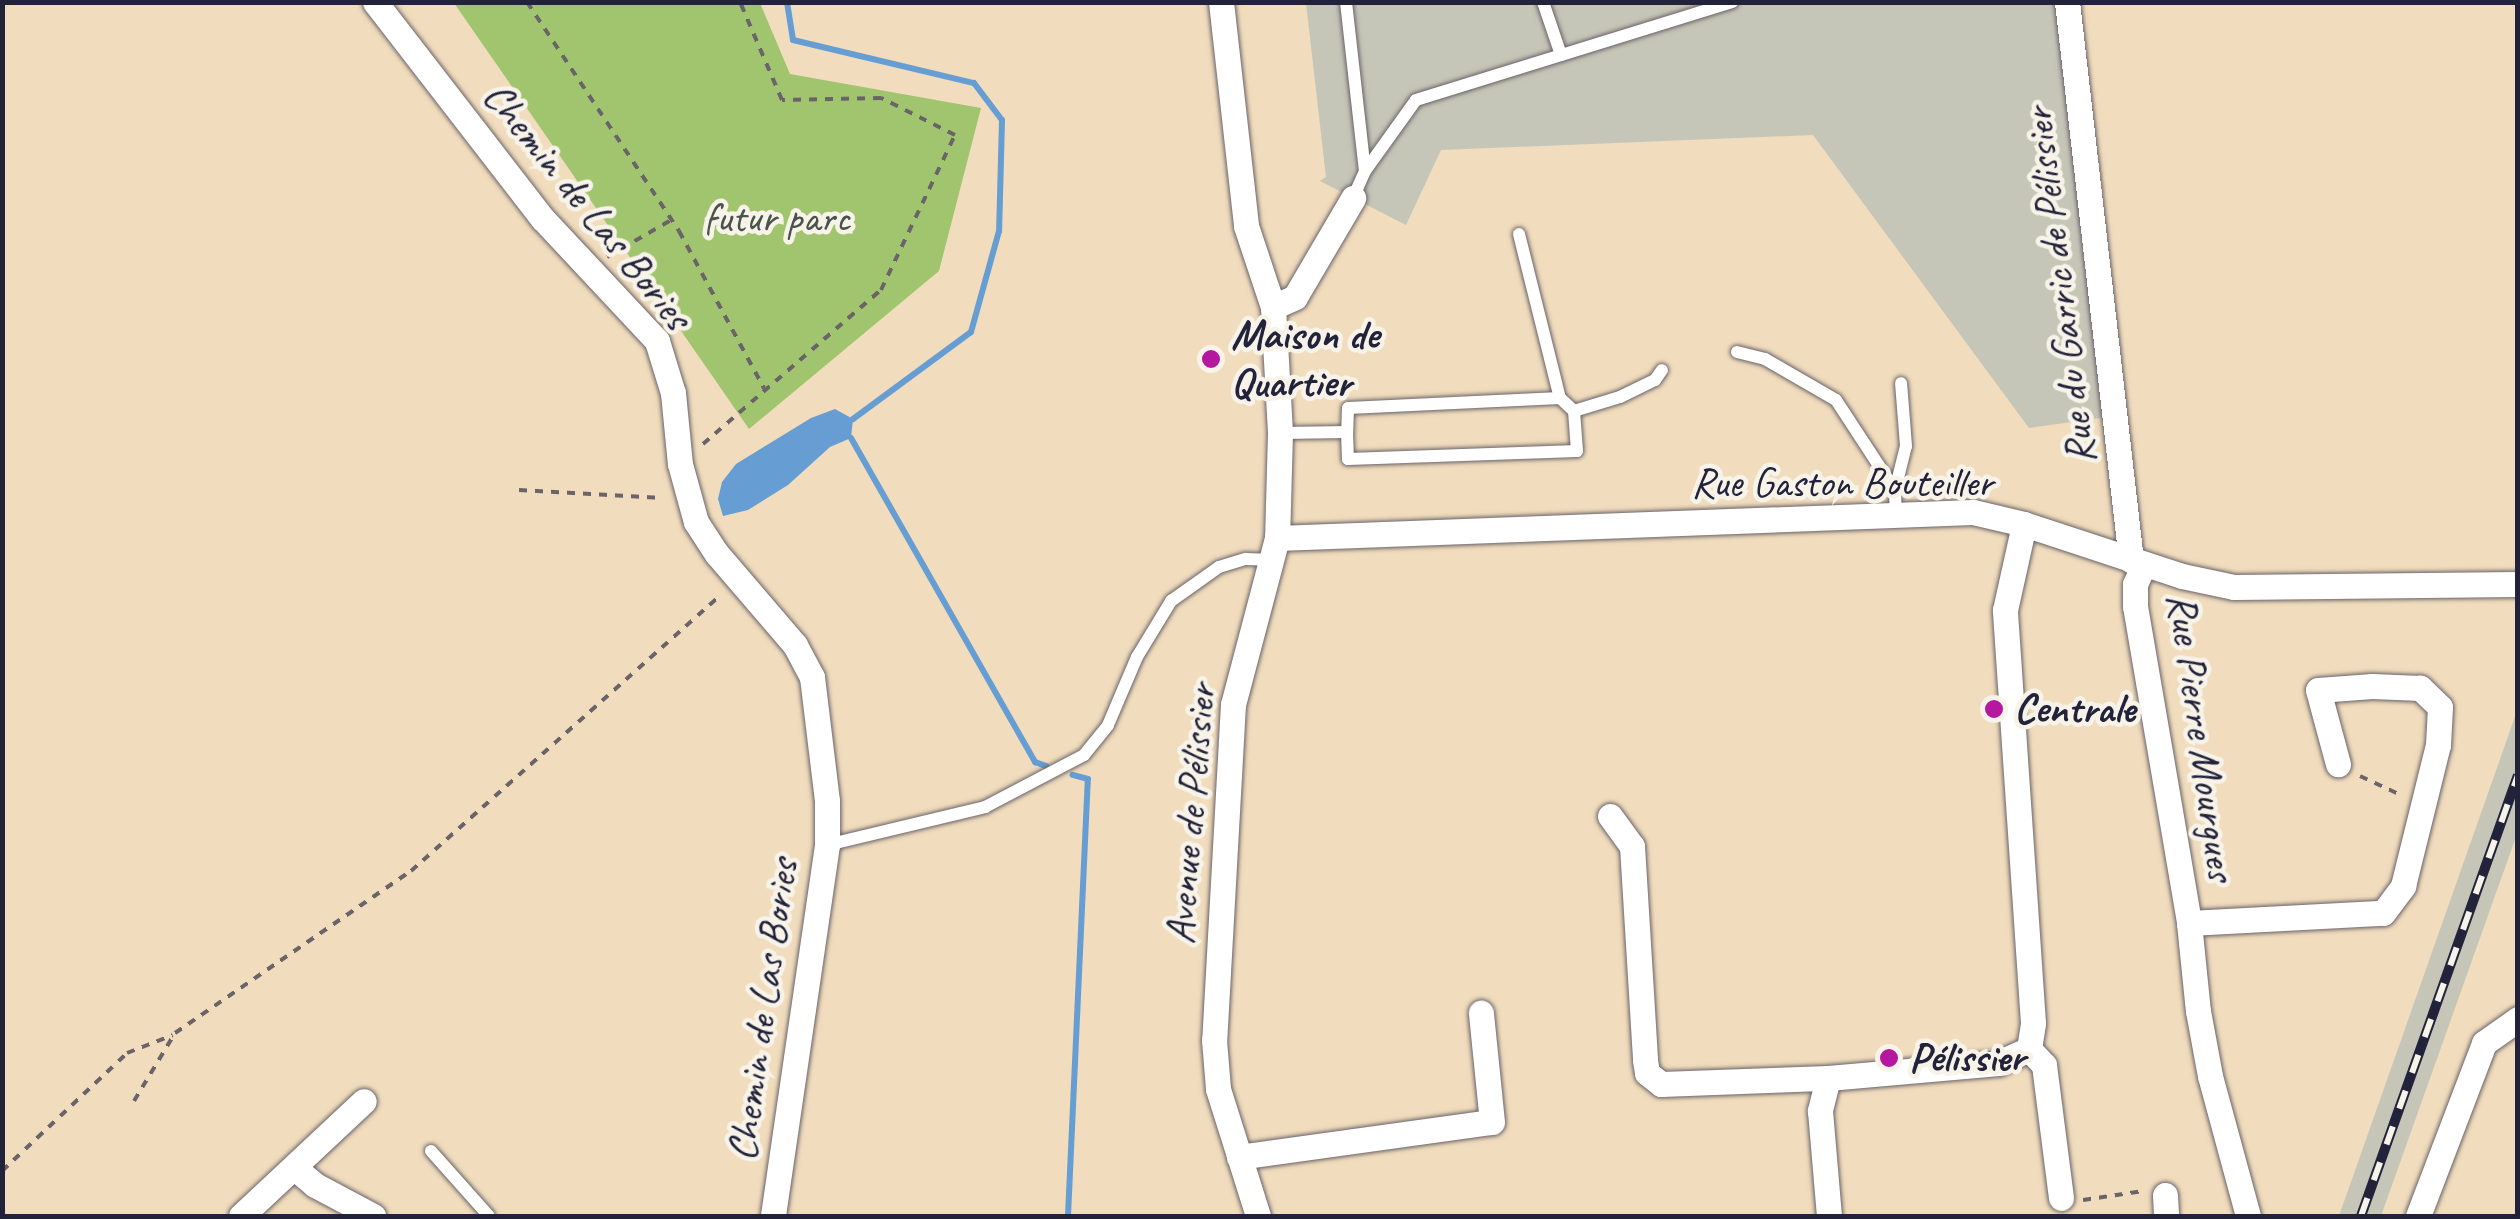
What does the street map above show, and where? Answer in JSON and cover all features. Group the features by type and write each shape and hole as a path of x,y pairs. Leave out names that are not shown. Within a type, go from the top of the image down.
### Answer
{"street":[{"name":"Chemin de Las Bories","path":"375,2 471,131 543,219 657,341 673,393 680,464 696,522 738,579 796,644 812,677 827,801 827,845 773,1216"},
{"name":"Avenue de Pélissier","path":"1221,2 1246,226 1273,307 1280,433 1275,549 1233,704 1214,1040 1218,1089 1258,1216"},
{"name":"Rue du Garric de Pélissier","path":"2067,2 2138,562"},
{"path":"1273,307 1295,298 1352,198"},
{"name":"Rue Gaston Bouteiller","path":"1275,549 1896,502 1973,512 2024,524 2210,583 2262,588 2518,584"},
{"path":"2024,524 2005,610 2033,1022 2029,1050"},
{"name":"Rue Pierre Mourgues","path":"2138,562 2135,606 2189,923 2210,1076 2248,1216"},
{"name":"Rue Pierre Mourgues","path":"2189,923 2384,913 2402,886 2438,745 2440,707 2420,688 2318,690 2338,764"},
{"path":"1610,816 1632,846 1648,1073 1661,1084 1674,1087 1828,1078 1998,1063 2029,1050"},
{"path":"1240,1157 1492,1122 1480,1013"},
{"path":"2418,1216 2484,1043 2518,1019"},
{"path":"2029,1050 2044,1065 2061,1198"},
{"path":"1828,1078 1820,1110 1829,1216"},
{"path":"241,1216 364,1101"},
{"path":"296,1168 315,1184 373,1216"}],"lane":[{"path":"1346,2 1366,170"},
{"path":"1543,2 1561,55"},
{"path":"1352,198 1366,170 1416,100 1732,2"},
{"path":"1519,234 1560,398 1574,411 1577,452 1348,459 1348,408 1560,398"},
{"path":"1737,352 1765,358 1836,400 1896,502"},
{"path":"1574,411 1620,397 1655,380 1662,370"},
{"path":"1896,502 1906,446 1901,382"},
{"path":"1280,433 1347,432"},
{"path":"827,845 985,806 1084,756 1108,725 1137,657 1172,601 1219,567 1275,549"},
{"path":"431,1151 488,1216"}],"path":[{"path":"527,2 671,220 764,388"},
{"path":"680,464 881,290 955,135 881,98 782,100 740,2"},
{"path":"590,266 671,220"},
{"path":"519,490 688,499"},
{"path":"2,1170 127,1053 172,1035 411,872 738,579"},
{"path":"2338,764 2423,806"},
{"path":"134,1101 172,1035"},
{"path":"2061,1198 2087,1200 2158,1189 2166,1206"}],"shaded area":[{"path":"1306,3 2057,3 2108,417 2029,428 1813,135 1441,150 1406,225 1320,181 1326,177"},
{"path":"2517,711 2517,834 2381,1216 2339,1216"}],"green space":[{"name":"futur parc","path":"454,3 760,3 790,74 981,108 939,271 749,429"}],"water":[{"path":"835,409 853,419 851,438 830,447 788,485 748,510 723,516 718,499 722,482 736,464 811,418"}],"waterway":[{"path":"787,2 793,40 974,83 1002,120 999,231 971,332 853,419"},
{"path":"851,438 1035,762 1046,766"},
{"path":"1068,1216 1088,779 1073,775"}],"railway":[{"path":"2361,1216 2518,775"}],"place":[{"name":"Maison de Quartier","path":"1211,359"},
{"name":"Centrale","path":"1994,709"},
{"name":"Pélissier","path":"1889,1058"}]}
